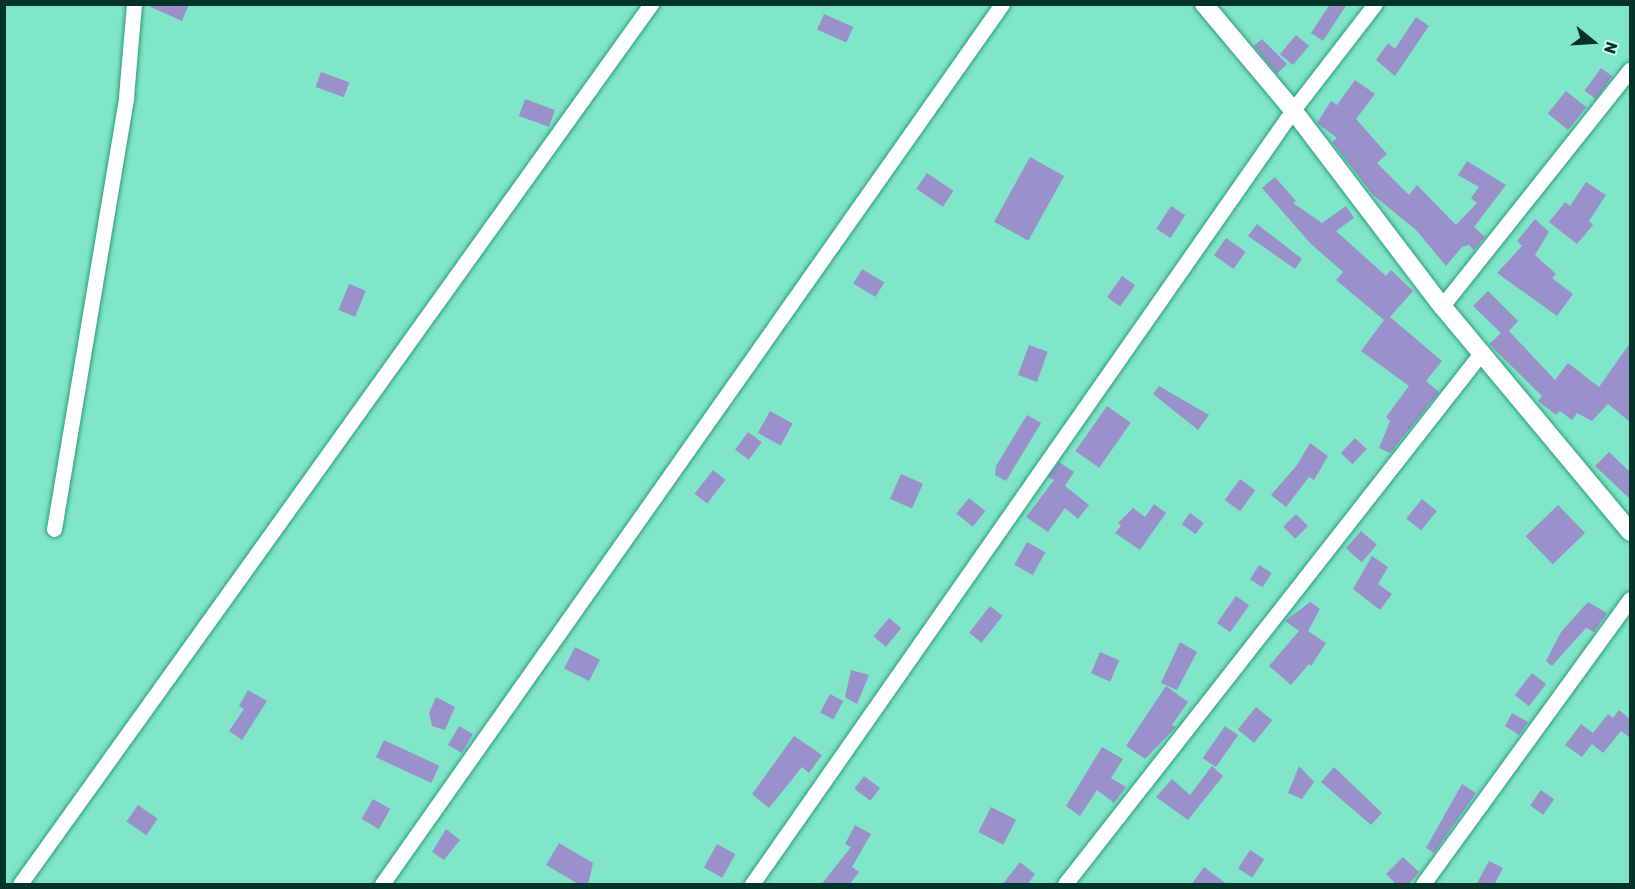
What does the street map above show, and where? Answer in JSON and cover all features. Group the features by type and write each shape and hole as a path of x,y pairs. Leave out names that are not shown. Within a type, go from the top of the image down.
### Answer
{"street":[{"path":"54,529 126,97 134,4"},
{"path":"20,885 651,4"},
{"path":"382,885 1002,4"},
{"path":"1204,4 1293,110 1442,306 1630,532"},
{"path":"752,885 1293,110 1375,4"},
{"path":"1442,306 1630,70"},
{"path":"1065,885 1482,352"},
{"path":"1423,885 1630,599"}],"building":[{"path":"144,4 189,4 182,21"},
{"path":"1330,4 1347,4 1323,41 1311,33"},
{"path":"824,14 853,27 846,43 817,30"},
{"path":"1416,17 1429,26 1395,76 1376,60 1388,43 1395,49"},
{"path":"1296,35 1309,46 1293,65 1280,54"},
{"path":"1262,39 1287,64 1277,74 1254,46"},
{"path":"1601,68 1612,76 1596,99 1585,91"},
{"path":"321,72 349,82 344,97 316,87"},
{"path":"1355,80 1375,94 1356,119 1387,154 1377,163 1409,195 1417,185 1456,225 1477,203 1471,198 1479,187 1458,175 1467,161 1506,185 1474,227 1485,237 1474,250 1469,245 1462,247 1446,266 1416,230 1373,195 1332,142 1337,138 1317,123 1331,101 1337,105"},
{"path":"1566,91 1586,107 1568,130 1548,114"},
{"path":"525,99 555,110 549,127 519,116"},
{"path":"1030,157 1064,176 1028,241 994,222"},
{"path":"927,173 954,191 943,207 916,189"},
{"path":"1275,177 1296,201 1293,203 1322,223 1346,206 1354,218 1336,231 1386,276 1391,270 1413,291 1390,317 1442,361 1426,381 1439,392 1390,453 1379,448 1390,421 1386,417 1409,386 1361,351 1384,320 1336,280 1343,272 1311,244 1262,188"},
{"path":"1586,182 1606,195 1589,221 1593,225 1577,244 1549,222 1565,202 1570,206"},
{"path":"1171,206 1185,215 1171,238 1156,229"},
{"path":"1535,219 1549,232 1535,255 1556,274 1552,278 1573,294 1557,316 1497,273 1522,246 1517,241"},
{"path":"1257,224 1302,259 1295,269 1248,236"},
{"path":"1226,238 1246,252 1234,269 1214,255"},
{"path":"862,269 884,282 876,297 853,284"},
{"path":"1122,276 1135,285 1120,306 1107,297"},
{"path":"349,284 366,291 355,317 339,310"},
{"path":"1488,291 1518,321 1509,331 1555,380 1568,363 1599,387 1630,343 1630,422 1608,404 1592,421 1577,413 1572,420 1560,411 1556,415 1538,401 1542,396 1489,344 1501,333 1473,306"},
{"path":"1029,345 1048,352 1037,382 1018,375"},
{"path":"1159,386 1209,415 1198,430 1153,394"},
{"path":"1107,406 1131,423 1099,468 1075,451"},
{"path":"770,411 793,424 781,445 758,433"},
{"path":"1027,415 1041,423 1006,481 995,475 996,466"},
{"path":"748,432 762,442 749,460 735,450"},
{"path":"1355,438 1367,449 1352,464 1341,453"},
{"path":"1310,443 1328,456 1314,480 1309,477 1286,507 1271,495 1297,465"},
{"path":"1609,452 1630,472 1630,499 1595,466"},
{"path":"1059,462 1074,472 1065,486 1089,505 1078,519 1065,508 1048,532 1026,517 1054,480 1048,477"},
{"path":"713,470 726,480 707,503 695,494"},
{"path":"901,474 923,484 912,508 890,499"},
{"path":"1240,479 1255,490 1240,511 1225,500"},
{"path":"969,498 985,511 973,527 956,514"},
{"path":"1422,499 1437,511 1421,530 1406,518"},
{"path":"1154,504 1166,513 1140,550 1115,533 1121,526 1118,523 1133,508 1145,517"},
{"path":"1558,505 1585,533 1553,564 1526,536"},
{"path":"1190,513 1204,523 1196,534 1182,524"},
{"path":"1296,514 1308,526 1295,539 1283,527"},
{"path":"1361,531 1377,545 1362,562 1346,548"},
{"path":"1027,542 1045,552 1033,575 1014,565"},
{"path":"1372,556 1388,567 1378,584 1392,594 1380,610 1353,589"},
{"path":"1259,565 1272,573 1263,587 1250,579"},
{"path":"1236,596 1249,605 1230,632 1217,623"},
{"path":"1310,602 1320,609 1308,631 1326,643 1311,666 1309,664 1291,685 1269,666 1299,631 1285,621"},
{"path":"1588,602 1607,613 1594,632 1586,628 1552,666 1546,661 1561,632"},
{"path":"990,606 1003,616 982,643 969,633"},
{"path":"889,618 901,628 886,647 874,636"},
{"path":"1180,642 1197,652 1177,690 1161,683"},
{"path":"575,647 600,660 589,681 564,668"},
{"path":"1100,652 1119,660 1110,681 1091,673"},
{"path":"851,670 869,675 857,704 845,697"},
{"path":"1532,673 1546,684 1529,706 1515,695"},
{"path":"1166,686 1188,702 1172,725 1176,727 1145,759 1126,746"},
{"path":"248,690 267,701 242,740 229,731 244,709 239,706"},
{"path":"830,694 843,701 833,720 820,713"},
{"path":"436,697 455,707 445,730 432,726 429,713"},
{"path":"1256,707 1272,720 1254,743 1238,730"},
{"path":"1619,710 1630,719 1630,738 1621,731 1603,753 1592,744 1582,757 1565,745 1581,724 1593,733 1608,714 1613,718"},
{"path":"1512,713 1528,722 1519,735 1505,726"},
{"path":"459,726 473,734 462,753 448,745"},
{"path":"1225,726 1238,735 1216,767 1203,758"},
{"path":"794,736 822,755 809,773 802,767 769,808 752,794"},
{"path":"384,740 439,766 431,783 376,757"},
{"path":"1102,747 1123,759 1111,778 1126,787 1114,803 1097,790 1080,816 1066,806"},
{"path":"1212,766 1223,776 1188,820 1156,797 1172,779 1190,795"},
{"path":"1299,766 1314,782 1302,799 1288,793"},
{"path":"1334,767 1382,813 1371,825 1321,782"},
{"path":"864,776 880,788 870,801 854,789"},
{"path":"1462,784 1476,793 1434,853 1426,848"},
{"path":"1541,790 1554,799 1543,815 1530,806"},
{"path":"373,799 390,809 379,829 362,819"},
{"path":"138,805 158,819 146,835 127,821"},
{"path":"991,807 1016,820 1003,845 978,832"},
{"path":"855,825 871,834 852,867 859,872 849,885 821,885 851,847 845,844"},
{"path":"446,829 460,840 444,860 432,852"},
{"path":"559,843 593,863 588,885 580,885 546,865"},
{"path":"717,844 735,854 722,878 704,868"},
{"path":"1250,850 1264,859 1252,878 1238,868"},
{"path":"1403,857 1419,872 1408,885 1397,885 1386,874"},
{"path":"1489,861 1503,868 1494,885 1476,885"},
{"path":"1020,862 1035,874 1027,885 1002,885"},
{"path":"1204,867 1228,885 1191,885"}]}
